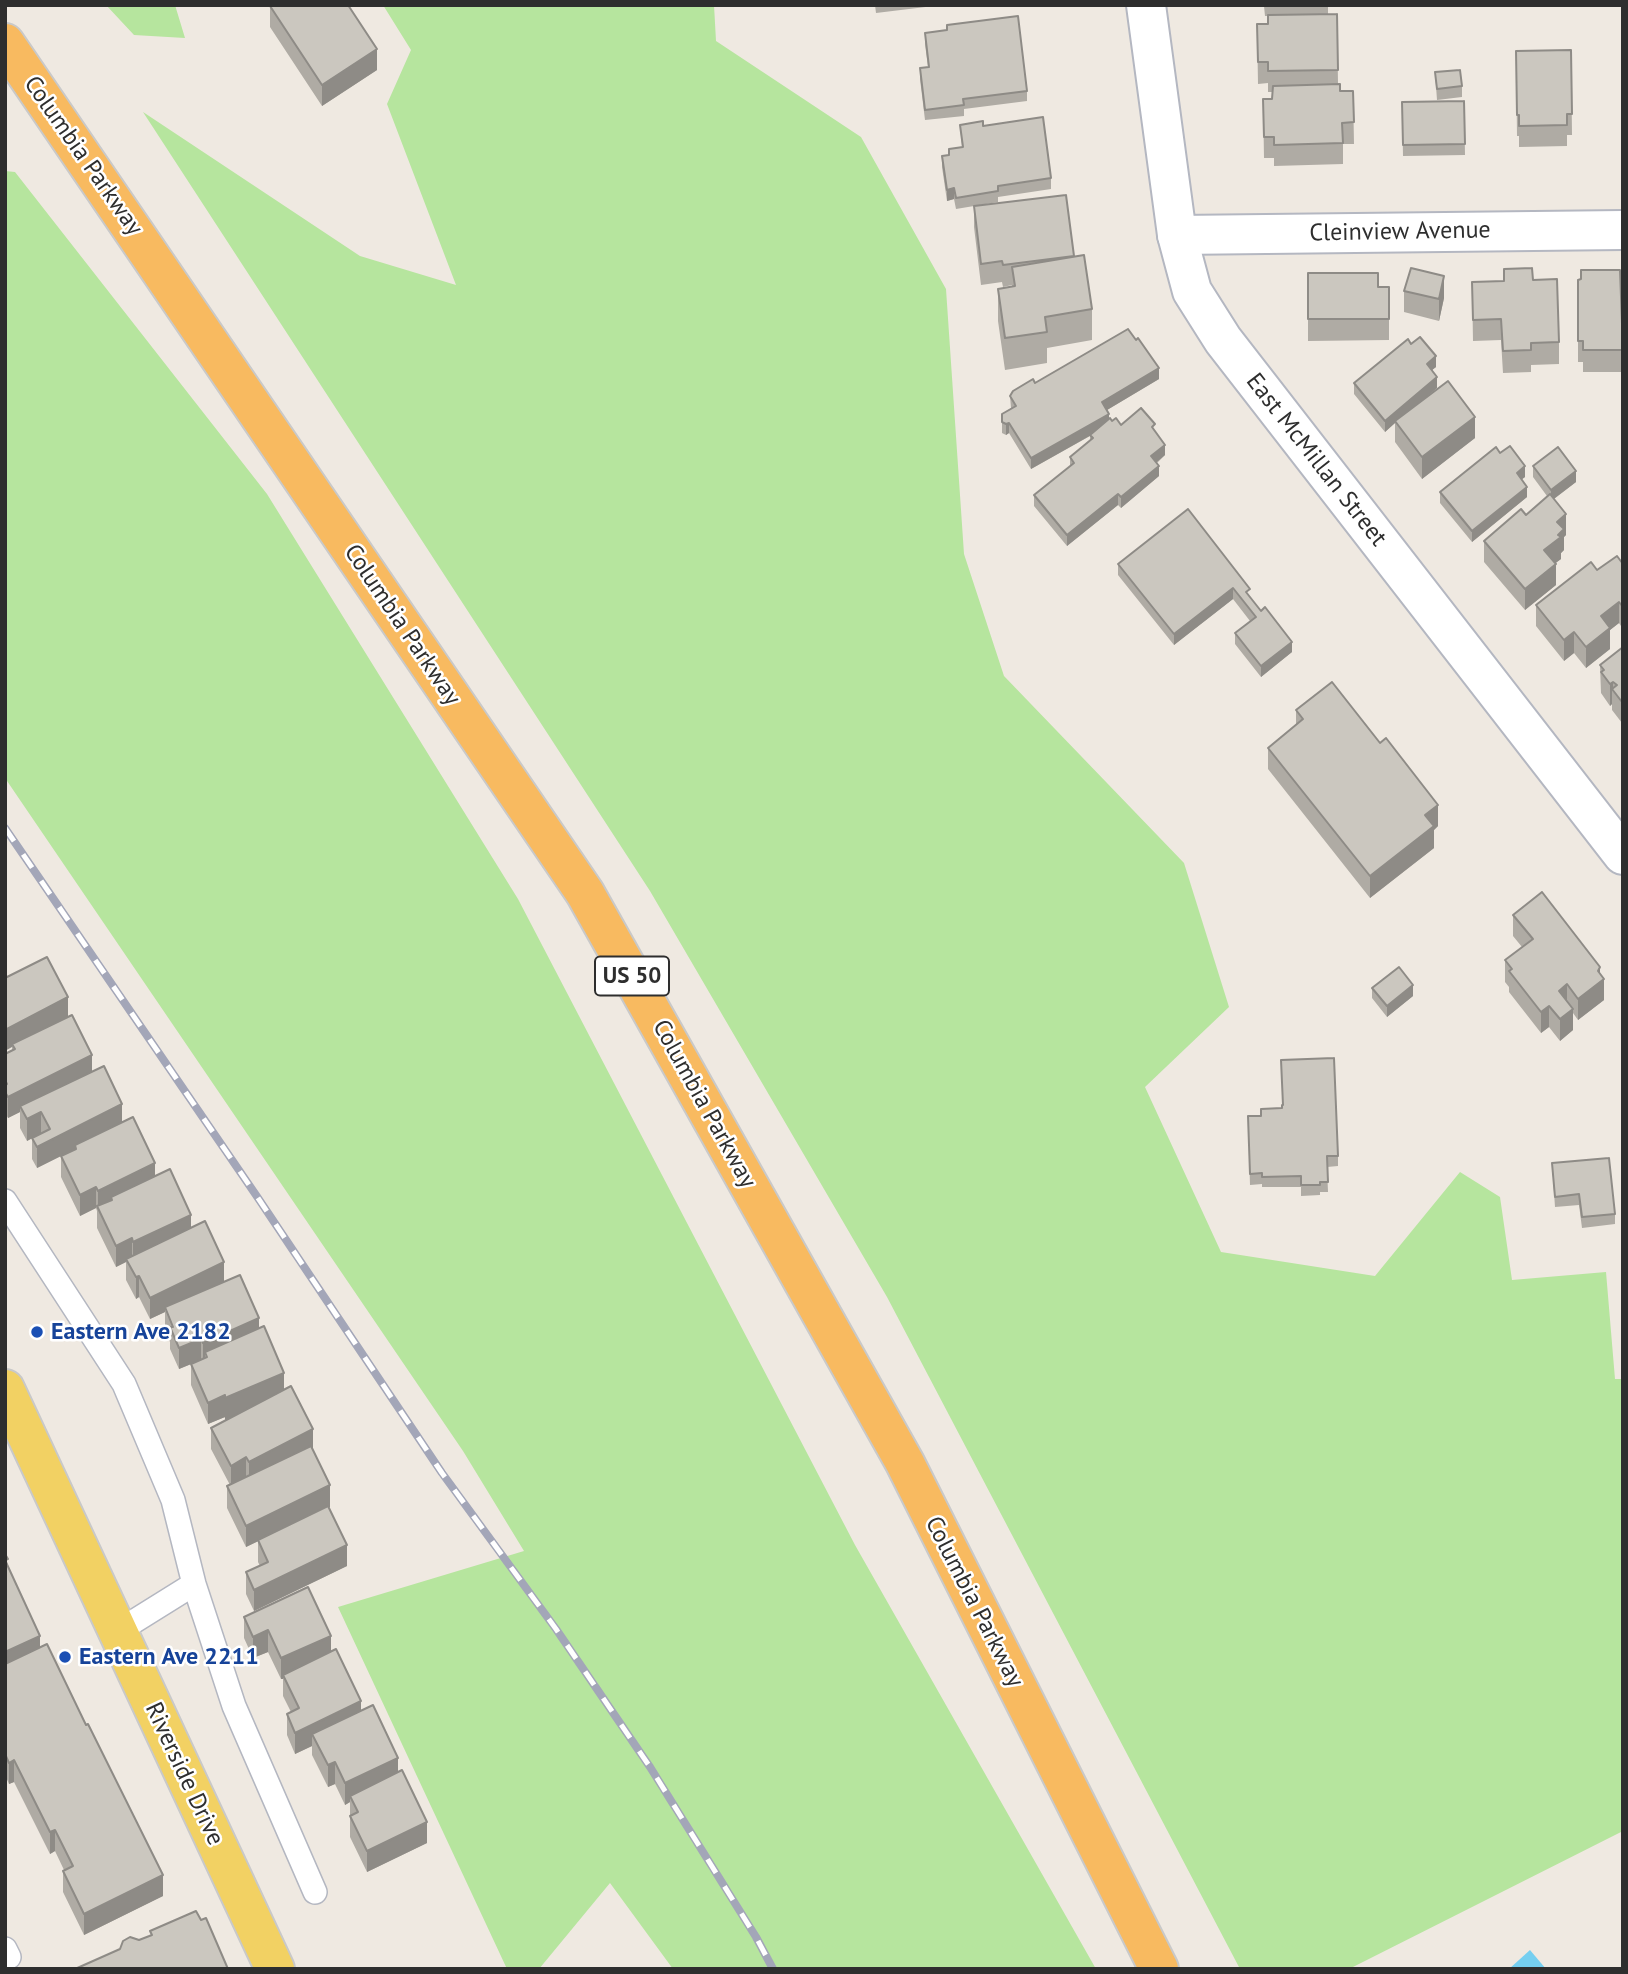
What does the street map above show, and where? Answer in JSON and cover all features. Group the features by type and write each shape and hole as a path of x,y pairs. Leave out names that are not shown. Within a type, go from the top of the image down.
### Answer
{"highway":[{"name":"Columbia Parkway","path":"5,43 585,893 905,1464 1159,1969"}],"main road":[{"name":"Riverside Drive","path":"5,1389 275,1969"}],"street":[{"name":"East McMillan Street","path":"1146,5 1177,235 1192,291 1223,340 1623,855"},
{"name":"Cleinview Avenue","path":"1177,235 1623,230"}],"lane":[{"path":"5,1201 124,1384 173,1500 194,1584 234,1706 315,1892"},
{"path":"117,1632 194,1584"}],"green space":[{"path":"106,5 175,5 185,38 134,35"},
{"path":"383,5 714,5 716,41 861,137 946,289 964,554 1004,676 1184,863 1229,1007 1145,1087 1221,1252 1375,1276 1460,1172 1500,1197 1512,1280 1606,1272 1615,1379 1623,1379 1623,1831 1349,1969 1240,1969 887,1297 650,891 143,112 360,256 456,285 387,104 411,50"},
{"path":"5,171 15,172 267,494 518,899 855,1545 1096,1969 673,1969 610,1883 539,1969 507,1969 338,1607 524,1551 463,1451 5,778"}],"water":[{"path":"1530,1950 1546,1969 1509,1969"}],"building":[{"path":"271,5 348,5 377,49 322,85"},
{"path":"1337,14 1338,70 1268,71 1268,62 1258,62 1257,24 1268,24 1268,15"},
{"path":"1018,16 1027,91 963,99 964,105 925,110 920,68 929,67 925,33 947,30 947,25"},
{"path":"1571,50 1572,114 1567,114 1567,125 1519,126 1516,51"},
{"path":"1460,70 1462,86 1437,89 1435,72"},
{"path":"1340,84 1340,91 1353,91 1354,122 1342,123 1343,143 1274,145 1274,137 1264,137 1263,99 1272,99 1273,86"},
{"path":"1464,101 1465,144 1403,145 1402,102"},
{"path":"1043,117 1051,178 998,186 998,191 956,198 954,188 947,190 942,156 949,155 949,149 963,147 960,125 983,121 983,126"},
{"path":"1066,195 1074,256 1003,265 1002,261 981,264 974,206"},
{"path":"1084,255 1092,309 1045,317 1047,332 1005,338 998,289 1015,286 1012,267"},
{"path":"1411,268 1444,276 1439,299 1404,291"},
{"path":"1532,268 1533,280 1557,279 1559,342 1531,343 1531,350 1503,351 1501,319 1473,320 1472,282 1504,281 1504,269"},
{"path":"1581,270 1620,270 1623,350 1583,350 1583,341 1578,341 1578,280 1581,279"},
{"path":"1308,273 1378,273 1378,287 1389,287 1389,319 1308,319"},
{"path":"1128,329 1136,340 1138,338 1159,368 1102,402 1109,414 1031,458 1009,423 1002,422 1002,414 1016,406 1010,396 1013,391 1033,379 1035,383"},
{"path":"1420,337 1436,356 1427,364 1437,377 1385,421 1354,383 1408,339 1411,344"},
{"path":"1448,381 1475,417 1422,457 1395,421"},
{"path":"1141,408 1155,424 1152,427 1165,445 1151,456 1159,466 1121,497 1118,494 1067,535 1034,495 1074,463 1070,457 1093,438 1090,435 1110,418 1112,421 1116,418 1121,425"},
{"path":"1510,446 1525,466 1517,473 1527,487 1472,531 1440,492 1496,447 1500,453"},
{"path":"1558,447 1576,471 1551,490 1533,466"},
{"path":"1550,494 1566,514 1557,522 1564,529 1558,535 1561,537 1544,550 1556,564 1525,589 1484,541 1521,509 1526,515"},
{"path":"1188,509 1250,589 1246,592 1261,611 1265,607 1292,642 1261,666 1235,633 1256,617 1233,588 1174,634 1118,564"},
{"path":"1617,556 1623,564 1623,607 1619,602 1601,616 1610,628 1586,647 1574,632 1564,640 1536,605 1591,562 1597,570"},
{"path":"1623,647 1622,702 1612,689 1617,685 1613,682 1610,684 1601,672 1604,670 1600,665"},
{"path":"1332,682 1380,743 1386,738 1438,805 1425,815 1434,826 1370,876 1268,748 1303,719 1296,710"},
{"path":"1542,892 1600,967 1598,971 1604,979 1578,999 1567,984 1559,991 1573,1009 1560,1019 1549,1006 1541,1012 1509,971 1512,969 1505,960 1533,939 1513,915"},
{"path":"47,957 68,997 5,1030 5,978"},
{"path":"1399,967 1413,985 1387,1006 1372,988"},
{"path":"72,1015 92,1055 8,1097 5,1092 5,1054 15,1049 12,1044"},
{"path":"1334,1058 1338,1156 1327,1156 1328,1182 1301,1185 1301,1176 1262,1177 1262,1173 1250,1174 1248,1116 1261,1116 1261,1109 1282,1108 1281,1060"},
{"path":"104,1066 122,1104 37,1147 32,1138 50,1129 41,1112 27,1119 20,1106"},
{"path":"133,1117 155,1163 98,1191 96,1187 80,1195 61,1156 76,1149 75,1145"},
{"path":"1609,1158 1615,1214 1582,1217 1579,1194 1555,1197 1552,1163"},
{"path":"170,1169 191,1215 133,1242 132,1238 116,1246 97,1206"},
{"path":"205,1221 224,1262 150,1298 139,1276 136,1277 126,1259"},
{"path":"240,1275 259,1318 203,1343 201,1339 179,1348 165,1307"},
{"path":"264,1326 284,1373 208,1403 191,1364 207,1357 205,1352"},
{"path":"291,1386 313,1429 249,1462 246,1457 231,1466 211,1428"},
{"path":"311,1446 330,1485 246,1526 227,1486"},
{"path":"328,1506 347,1545 254,1590 246,1572 268,1562 258,1540"},
{"path":"5,1560 40,1636 5,1652"},
{"path":"308,1587 331,1636 281,1658 268,1630 253,1637 244,1617"},
{"path":"47,1644 163,1875 84,1914 63,1871 73,1866 55,1830 50,1832 14,1760 9,1763 5,1754 5,1664"},
{"path":"336,1649 361,1701 295,1733 287,1714 299,1708 283,1675"},
{"path":"373,1705 398,1758 345,1783 335,1762 328,1765 312,1734"},
{"path":"402,1770 427,1822 367,1851 350,1816 358,1812 350,1796"},
{"path":"196,1911 201,1920 206,1918 228,1969 75,1969 120,1949 123,1941 130,1937 139,1940 152,1935 150,1931"}],"railway":[{"path":"5,828 442,1473 556,1629 650,1767 756,1937 773,1969"}],"place":[{"name":"Eastern Ave 2182","path":"37,1332"},
{"name":"Eastern Ave 2211","path":"65,1657"}]}
